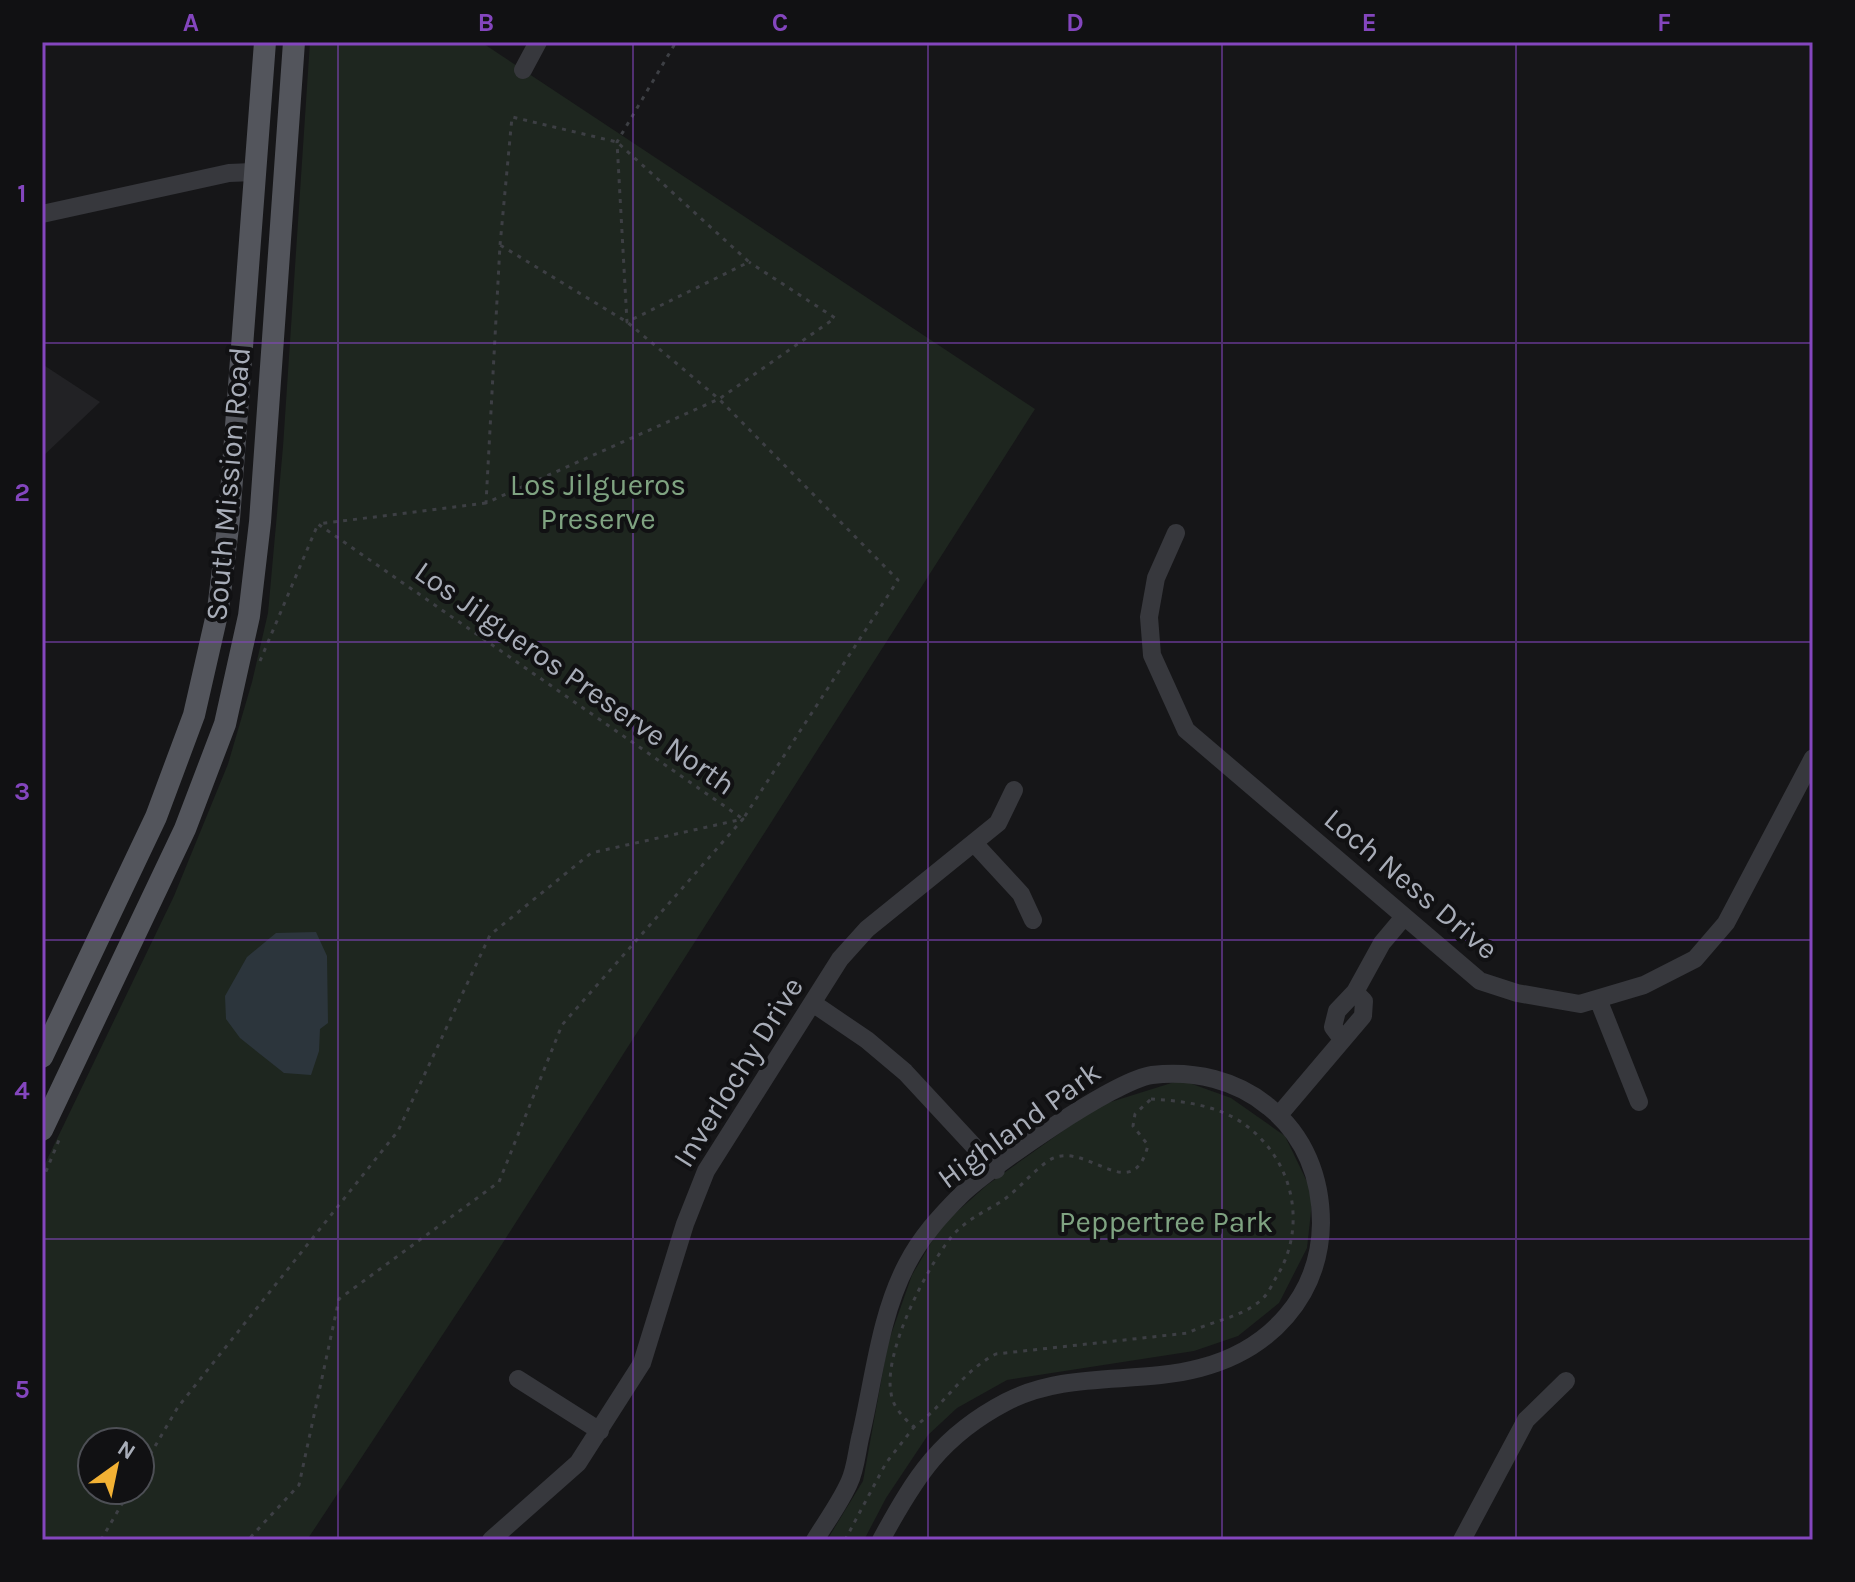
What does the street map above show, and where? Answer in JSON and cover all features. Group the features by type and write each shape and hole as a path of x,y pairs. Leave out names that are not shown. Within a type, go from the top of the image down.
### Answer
{"main road":[{"name":"South Mission Road","path":"42,1057 156,817 194,715 218,610 229,519 265,42"},
{"name":"South Mission Road","path":"42,1130 185,829 225,724 249,616 260,522 294,42"}],"street":[{"path":"523,70 538,42"},
{"path":"42,214 229,173 253,172"},
{"name":"Loch Ness Drive","path":"1176,533 1156,578 1149,617 1152,655 1186,730 1480,981 1517,993 1580,1004 1644,985 1695,959 1726,923 1813,758"},
{"name":"Inverlochy Drive","path":"491,1540 578,1463 642,1363 685,1224 706,1171 840,959 867,929 998,823 1014,790"},
{"path":"974,843 1021,894 1033,920"},
{"path":"1279,1115 1363,1016 1364,1001 1355,992 1382,943 1403,918"},
{"path":"1598,999 1639,1102"},
{"path":"814,1004 867,1040 905,1072 996,1170"},
{"name":"Highland Park","path":"815,1540 850,1482 891,1302 906,1266 925,1233 964,1192 1100,1096 1132,1080 1152,1075 1213,1078 1259,1098 1279,1115 1304,1150 1321,1194 1320,1250 1302,1298 1286,1318 1253,1347 1199,1368 1062,1382 1011,1399 989,1411 968,1423 939,1449 911,1484 881,1540"},
{"path":"518,1379 600,1431"},
{"path":"1462,1540 1526,1420 1566,1381"}],"path":[{"path":"486,503 500,245 512,117 617,142 749,262 627,322 617,142 676,42"},
{"name":"Los Jilgueros Preserve North","path":"500,245 627,322 719,399 898,580 743,819 318,524 486,503 719,399 835,318 749,262"},
{"path":"156,1445 178,1407 398,1131 490,935 591,853 743,819"},
{"path":"248,1540 299,1485 339,1299 499,1182 562,1025 743,819"},
{"path":"845,1540 886,1463 914,1427 946,1402 978,1363 996,1354 1188,1333 1209,1322 1240,1314 1263,1300 1287,1260 1294,1219 1291,1191 1267,1143 1226,1115 1191,1102 1151,1099 1135,1114 1133,1126 1148,1145 1145,1159 1131,1172 1111,1174 1079,1154 1052,1158 1003,1200 979,1212 954,1234 922,1278 907,1315 890,1392 900,1414 914,1427"},
{"path":"101,1540 121,1506"}],"shaded area":[{"path":"42,364 100,402 42,457"},
{"path":"316,932 327,956 328,1023 320,1029 319,1051 311,1075 284,1073 240,1038 226,1019 225,996 247,957 276,933"}],"green space":[{"name":"Los Jilgueros Preserve","path":"310,42 481,42 1035,409 488,1266 307,1540 42,1540 42,1170 174,896 228,764 268,613 283,447"},
{"name":"Peppertree Park","path":"1181,1080 1231,1098 1285,1136 1313,1194 1307,1248 1279,1303 1238,1336 1194,1351 1007,1380 957,1408 928,1435 886,1498 864,1540 827,1540 863,1481 888,1343 912,1275 941,1226 987,1185 1098,1106"}]}
